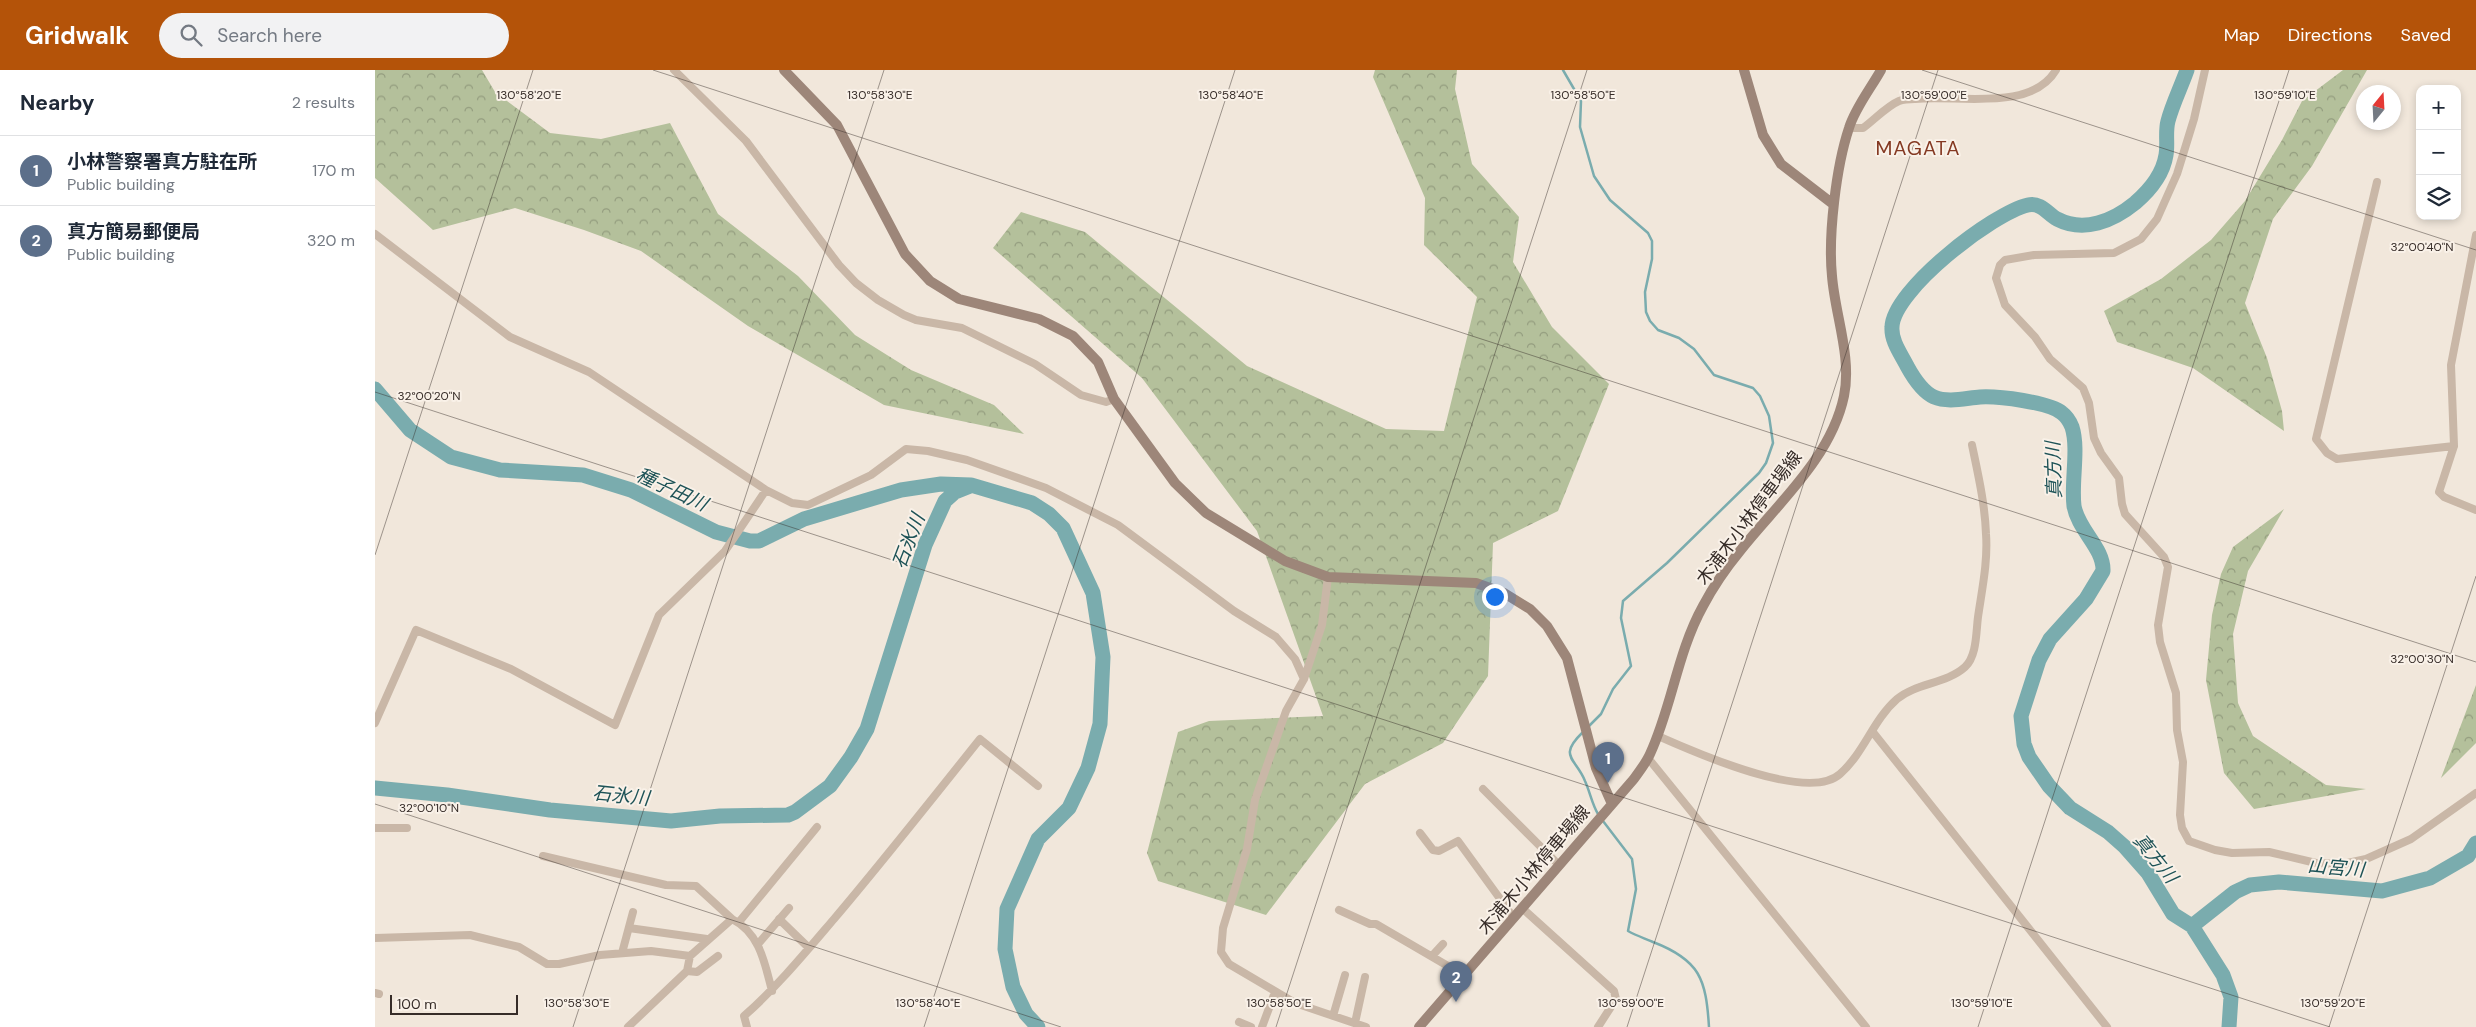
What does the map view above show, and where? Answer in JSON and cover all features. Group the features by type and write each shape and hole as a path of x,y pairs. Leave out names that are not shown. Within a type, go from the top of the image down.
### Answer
{"main road":[{"path":"783,70 837,125 905,254 930,281 959,299 1039,319 1073,336 1098,362 1115,399 1175,483 1206,513 1285,561 1328,577 1476,583 1504,593 1530,609 1547,626 1567,658 1595,768 1612,804"},
{"path":"1744,70 1763,135 1781,164 1833,204"},
{"name":"木浦木小林停車場線","path":"1419,1027 1633,780 1648,758 1658,736 1690,632 1702,607 1740,551 1798,482 1823,446 1840,410 1844,395 1846,367 1832,275 1833,204 1849,128 1881,70"}],"street":[{"path":"674,70 746,141 839,265 856,283 878,300 915,320 962,328 1035,364 1081,395 1106,402 1115,399"},
{"path":"1849,128 1863,128 1899,101 1933,96 2000,98 2019,95 2036,88 2053,75 2055,70"},
{"path":"2205,70 2194,119 2177,174 2157,219 2141,239 2114,253 2034,255 2005,260 1999,264 1996,278 2005,305 2035,337 2050,358 2083,388 2089,403 2094,438 2101,453 2119,478 2121,504 2125,514 2141,533 2151,540 2166,562 2167,575 2158,625 2159,642 2176,693 2177,730 2183,762 2179,815 2182,828 2189,841 2215,850 2269,852 2316,862 2343,864 2366,859 2411,839 2476,793"},
{"path":"2377,182 2316,439 2327,453 2337,459 2454,446"},
{"path":"375,234 511,337 589,372 766,490 792,503 808,505 871,475 907,449 928,451 967,460 1046,488 1118,525 1233,611 1276,637 1295,659 1304,679"},
{"path":"2476,236 2451,365 2454,446 2439,492 2444,497 2476,510"},
{"path":"1658,736 1706,756 1779,780 1820,784 1839,775 1853,760 1872,731 1897,699 1909,692 1956,674 1969,661 1975,644 1985,568 1987,536 1984,504 1973,445"},
{"path":"375,723 416,630 511,669 615,725 659,614 725,551 766,490"},
{"path":"1328,577 1323,625 1304,679 1286,711 1255,800 1247,849 1223,928 1221,952 1229,964 1295,1003 1366,1027"},
{"path":"1872,731 2107,1027"},
{"path":"747,1027 744,1016 772,991 809,948 877,868 980,739 1038,786"},
{"path":"1648,758 1866,1027"},
{"path":"1483,789 1559,865"},
{"path":"628,1027 687,971 690,956 707,939 735,921 817,827"},
{"path":"375,828 407,828"},
{"path":"1420,833 1433,850 1439,851 1458,841 1514,918"},
{"path":"543,856 666,886 696,886 761,947 772,991"},
{"path":"758,944 789,908"},
{"path":"1523,908 1614,991 1616,999 1598,1027"},
{"path":"1339,910 1370,924 1376,924 1465,976"},
{"path":"622,953 633,912"},
{"path":"779,919 809,948"},
{"path":"629,928 707,939"},
{"path":"375,938 470,935 519,946 547,964 559,964 600,955 651,951 690,956"},
{"path":"1432,956 1443,944"},
{"path":"687,971 697,972 718,956"},
{"path":"1338,1027 1337,1017 1345,975"},
{"path":"1355,1023 1365,978"},
{"path":"1262,1027 1275,992"},
{"path":"1239,1022 1251,1027"}],"green space":[{"path":"375,70 482,70 495,92 550,133 601,139 670,123 718,214 798,276 855,335 911,370 994,405 1024,434 884,405 748,326 641,251 584,230 515,208 433,230 375,178"},
{"path":"1375,70 1457,70 1455,89 1472,164 1519,217 1513,262 1552,327 1609,384 1558,511 1493,543 1488,676 1443,743 1365,784 1266,915 1158,881 1147,853 1178,732 1209,721 1323,716 1257,531 1142,378 993,248 1021,212 1085,232 1247,366 1386,429 1444,431 1477,297 1424,245 1425,198 1373,77"},
{"path":"2343,70 2367,70 2358,85 2356,85 2356,89 2312,166 2273,219 2245,303 2267,358 2282,411 2284,431 2193,368 2117,342 2104,311 2161,279 2211,240 2245,201 2282,140 2302,101"},
{"path":"2284,509 2248,571 2233,634 2238,703 2253,736 2326,785 2366,789 2254,809 2224,773 2206,680 2212,615 2221,574 2233,547"},
{"path":"2476,685 2476,743 2441,778"}],"waterway":[{"path":"1563,70 1581,101 1580,127 1594,176 1610,200 1648,233 1652,241 1652,259 1645,292 1646,312 1650,321 1658,330 1679,338 1694,349 1714,375 1753,388 1760,396 1769,416 1773,443 1766,463 1759,473 1667,563 1623,601 1621,618 1631,666 1613,689 1601,714 1589,726"},
{"name":"真方川","path":"2187,70 2168,121 2167,151 2162,169 2150,188 2135,203 2108,220 2088,225 2067,223 2057,219 2037,205 2028,205 2012,211 1970,237 1926,274 1909,293 1897,311 1892,332 1897,347 1912,375 1930,395 1939,399 1951,400 1980,397 2035,403 2062,413 2071,425 2075,445 2074,506 2080,523 2099,555 2103,571 2086,599 2050,639 2039,660 2021,716 2024,744 2029,757 2049,786 2070,808 2108,832 2125,847 2148,873 2173,914 2192,926 2223,975 2231,997 2229,1027"},
{"name":"石氷川","path":"375,389 410,430 451,457 500,470 583,475 631,490 716,532 750,541 759,541 804,519 901,490 941,484 971,485 1032,503 1049,514 1063,528 1093,593 1103,657 1100,724 1088,768 1069,808 1038,839 1007,909 1005,949 1013,987 1026,1014 1038,1027"},
{"name":"石氷川","path":"375,788 447,795 550,810 671,821 720,816 788,815 795,812 830,786 851,757 867,729 925,545 945,501 955,492 970,486"},
{"path":"1583,732 1575,740 1570,752 1585,781 1598,814"},
{"path":"1603,821 1632,859 1636,889 1628,931 1669,949 1691,964 1697,973 1706,996 1709,1027"},
{"name":"山宮川","path":"2192,926 2235,892 2250,885 2279,882 2382,891 2430,878 2468,856 2476,843"}],"place":[{"name":"小林警察署真方駐在所","path":"1608,783"},
{"name":"真方簡易郵便局","path":"1456,1002"}],"district":[{"name":"MAGATA","path":"1918,148"}],"water label":[{"name":"種子田川","path":"672,489"}]}
